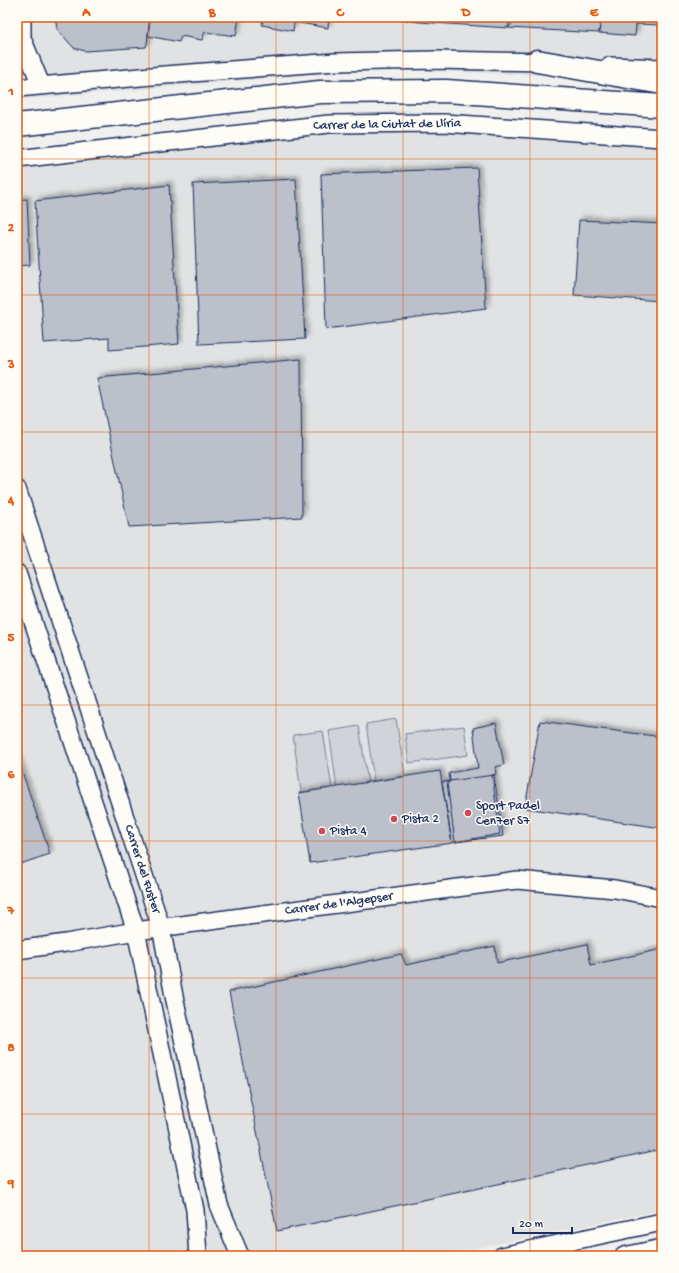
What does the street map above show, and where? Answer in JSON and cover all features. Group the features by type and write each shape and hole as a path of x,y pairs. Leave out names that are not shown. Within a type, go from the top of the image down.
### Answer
{"street":[{"path":"22,17 22,38 42,85"},
{"path":"537,61 662,83"},
{"path":"17,88 335,62 537,61 662,68"},
{"path":"17,125 320,92 446,91 662,106"},
{"name":"Carrer de la Ciutat de Llíria","path":"17,160 329,124 444,123 662,138"},
{"name":"Carrer del Fuster","path":"17,489 162,927 176,1003 220,1205 240,1256"},
{"name":"Carrer del Fuster","path":"17,574 136,930 195,1210 198,1256"},
{"name":"Carrer de l'Algepser","path":"17,950 66,943 136,930 517,880 615,889 662,898"},
{"path":"502,1256 662,1222"},
{"path":"624,1256 662,1248"}],"shaded area":[{"path":"17,17 662,17 662,80 380,69 17,100"},
{"path":"404,110 662,130 662,1210 439,1256 17,1256 17,149"},
{"path":"396,719 405,776 374,781 366,724"},
{"path":"359,726 368,783 337,788 329,731"},
{"path":"464,726 468,755 409,763 405,734"},
{"path":"323,731 332,788 301,792 293,735"}],"building":[{"path":"55,17 150,17 147,44 146,47 85,51 74,48 57,29"},
{"path":"150,17 239,17 236,36 205,32 202,40 181,36 179,42 148,36"},
{"path":"263,17 295,17 293,31 262,25"},
{"path":"295,17 329,17 328,28 294,22"},
{"path":"386,17 419,17 419,22"},
{"path":"419,17 510,17 508,28 419,22"},
{"path":"511,17 601,17 599,33 508,28 511,25"},
{"path":"601,17 662,17 662,25 636,24 635,36 599,33"},
{"path":"477,168 486,308 326,329 321,174"},
{"path":"296,179 305,339 199,344 193,184"},
{"path":"169,185 179,344 109,350 109,338 44,343 35,201"},
{"path":"27,199 30,265 17,266 17,200"},
{"path":"579,220 662,224 662,301 574,295"},
{"path":"301,359 302,517 129,527 97,378"},
{"path":"540,721 662,737 662,828 525,808"},
{"path":"496,723 504,765 495,767 496,774 492,775 500,834 455,842 447,783 450,782 449,773 478,768 473,728"},
{"path":"17,757 50,854 17,865"},
{"path":"440,771 452,843 310,863 299,793"},
{"path":"494,775 503,836 452,843 442,782"},
{"path":"587,944 591,965 662,949 662,1149 277,1231 229,992 401,954 406,965 495,946 497,963"}],"place":[{"name":"Sport Padel Cen7er S7","path":"468,813"},
{"name":"Pista 2","path":"394,819"},
{"name":"Pista 4","path":"322,831"}]}
